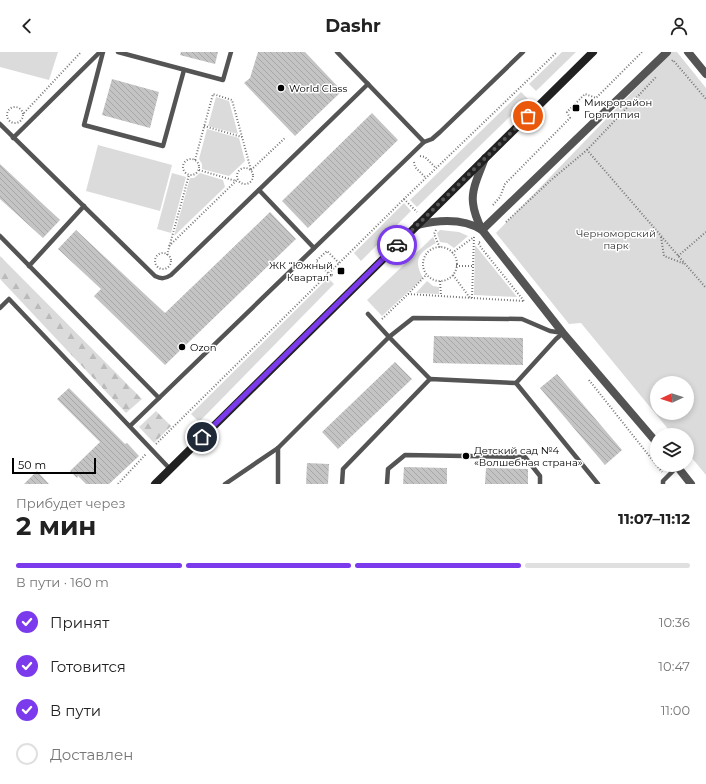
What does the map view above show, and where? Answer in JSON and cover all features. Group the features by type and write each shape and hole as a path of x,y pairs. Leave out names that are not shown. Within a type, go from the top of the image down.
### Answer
{"main road":[{"path":"154,484 593,52"}],"street":[{"path":"482,230 667,52"},
{"path":"688,52 706,74"},
{"path":"485,158 475,185 473,197 475,211 482,230 563,333 650,435"},
{"path":"417,225 453,221 466,223 482,230"},
{"path":"681,472 691,484"}],"lane":[{"path":"102,52 84,125 163,146 184,70"},
{"path":"13,138 102,52"},
{"path":"118,52 223,80 231,52"},
{"path":"337,52 424,142"},
{"path":"130,426 424,142 432,139 440,132 524,52"},
{"path":"0,124 155,276 163,278 171,275 368,84"},
{"path":"259,190 314,248"},
{"path":"29,266 84,206"},
{"path":"0,236 159,398"},
{"path":"0,308 9,299 170,469"},
{"path":"368,314 430,379 516,382 563,333"},
{"path":"225,484 278,448 389,337 413,318 522,319 550,331 563,333"},
{"path":"342,484 343,469 430,379"},
{"path":"516,382 598,484"},
{"path":"278,448 278,484"},
{"path":"388,484 388,468 405,455 525,458 540,476 540,484"},
{"path":"663,484 663,481 671,472"}],"path":[{"path":"24,113 18,107 13,107 9,109 7,117 9,121 13,123 18,123 21,121 24,117 24,113 81,52"},
{"path":"118,484 151,449 339,263 557,52"},
{"path":"490,208 500,197 505,184 570,118 567,112 585,94 596,98 642,52"},
{"path":"668,65 673,60 706,99"},
{"path":"551,180 587,150 657,77"},
{"path":"195,160 213,94 232,100 252,178 250,182 242,184 237,180 199,170"},
{"path":"204,126 242,137"},
{"path":"251,170 286,137"},
{"path":"587,150 706,288"},
{"path":"426,178 415,167 414,163 417,158 421,156 425,157 436,168"},
{"path":"189,159 195,160 199,165 199,170 193,175 188,175 183,169 183,165 185,161 189,159"},
{"path":"170,246 237,180 239,170 247,168 251,170"},
{"path":"167,255 188,175"},
{"path":"440,229 436,230 434,234 440,248"},
{"path":"678,256 706,232"},
{"path":"470,233 474,237 471,298"},
{"path":"661,236 664,256 685,264"},
{"path":"452,253 474,237"},
{"path":"440,248 447,249 452,253 455,258 456,266 453,275 448,279 440,281 431,279 426,275 423,269 424,259 430,250 440,248"},
{"path":"328,274 316,261 327,251 339,263"},
{"path":"161,254 167,255 171,260 168,267 161,269 157,267 155,259 161,254"},
{"path":"456,266 473,266"},
{"path":"377,323 426,275"},
{"path":"453,275 471,298"},
{"path":"440,281 441,296"},
{"path":"408,294 524,301"}],"green space":[{"path":"0,52 58,52 49,80 0,67"},
{"path":"562,52 576,52 536,91 529,84"},
{"name":"Черноморский парк","path":"671,52 677,52 706,88 706,475 694,460 694,428 667,428 661,420 694,420 694,376 650,376 650,407 581,323 569,324 496,233"},
{"path":"521,92 528,99 417,207 410,200"},
{"path":"216,97 229,101 238,134 208,126"},
{"path":"207,129 239,138 245,161 229,176 202,169 202,164 199,159"},
{"path":"98,145 172,165 160,211 86,191"},
{"path":"172,173 186,177 171,233 157,229"},
{"path":"200,173 223,180 225,187 174,236 190,178 194,178"},
{"path":"404,203 411,211 361,261 354,253"},
{"path":"440,230 459,232 468,236 454,248 447,243 440,242 437,233"},
{"path":"433,237 436,243 422,253 418,261 418,266 423,278 382,316 367,300"},
{"path":"475,245 517,297 474,295"},
{"path":"0,256 142,399 126,413 0,279"},
{"path":"328,278 334,284 199,422 191,414"},
{"path":"427,281 433,286 439,287 439,294 416,293"},
{"path":"156,411 171,426 154,443 139,427"}],"building":[{"path":"181,52 218,52 215,64 180,55"},
{"path":"258,52 305,52 342,91 295,136 244,83 250,78"},
{"path":"112,79 159,92 150,128 102,115"},
{"path":"372,113 398,140 308,228 282,201"},
{"path":"0,164 60,220 43,238 0,199"},
{"path":"270,212 296,239 165,365 94,296 101,289 58,249 76,230 165,313"},
{"path":"434,336 523,338 523,365 433,363"},
{"path":"395,362 412,379 338,449 322,432"},
{"path":"557,374 622,450 605,465 540,388"},
{"path":"69,388 139,456 109,484 86,484 70,471 100,442 57,399"},
{"path":"307,463 329,464 328,484 306,484"},
{"path":"404,467 447,468 447,484 403,484"},
{"path":"486,468 528,469 528,484 485,484"},
{"path":"37,471 49,484 24,484"}],"way so far":[{"path":"397,245 528,116"}],"place":[{"name":"World Class","path":"281,88"},
{"name":"Микрорайон Горгиппия","path":"576,108"},
{"name":"ЖК “Южный Квартал”","path":"341,271"},
{"name":"Ozon","path":"182,347"},
{"name":"Детский сад №4 «Волшебная страна»","path":"466,456"}],"route":[{"path":"202,437 397,245"}]}
